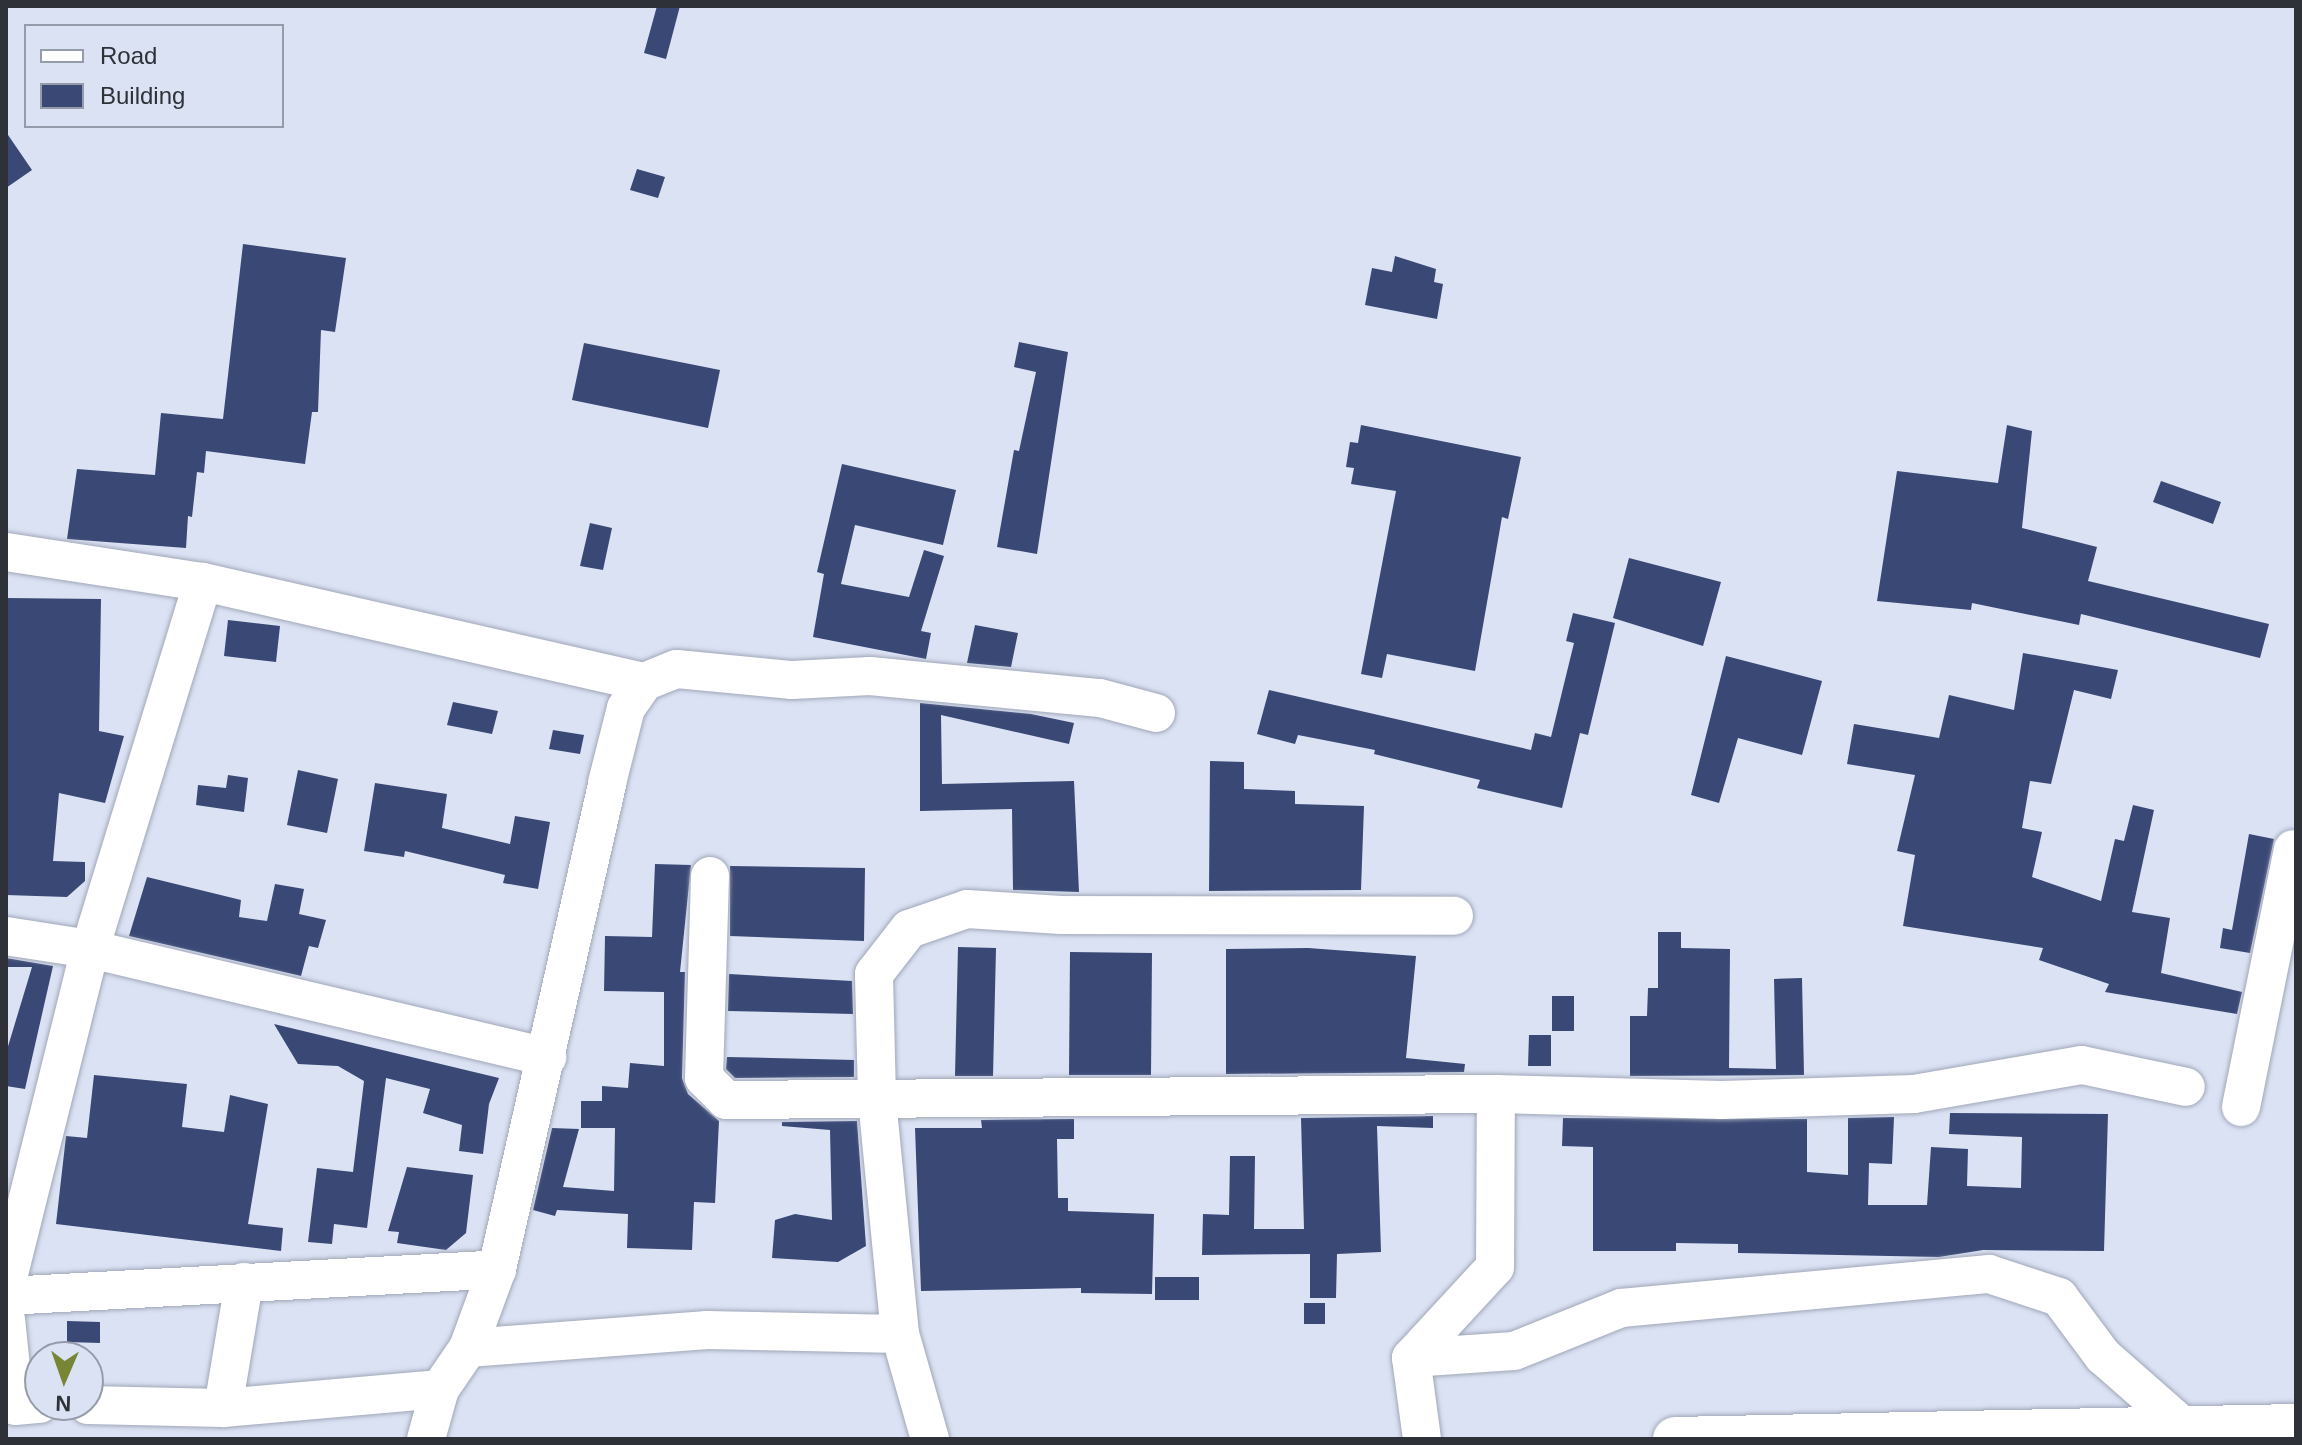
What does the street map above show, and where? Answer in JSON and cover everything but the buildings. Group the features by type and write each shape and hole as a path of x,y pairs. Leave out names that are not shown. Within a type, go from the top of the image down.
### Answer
{"highway":[{"path":"1675,1439 2104,1435 2296,1426"}],"street":[{"path":"6,552 203,582 644,682"},
{"path":"6,1286 90,949 203,582"},
{"path":"426,1439 440,1389 468,1348 497,1269 626,708 644,682 677,669 792,680 870,676 1100,698 1156,713"},
{"path":"2241,1107 2293,849"},
{"path":"710,876 704,1078 726,1100 1496,1094 1722,1100 1914,1094 2082,1065 2186,1087"},
{"path":"930,1439 900,1334 877,1098 874,974 909,929 967,909 1061,915 1454,916"},
{"path":"6,936 90,949 547,1057"},
{"path":"1411,1358 1495,1267 1496,1094"},
{"path":"6,1296 497,1269"},
{"path":"1411,1358 1514,1351 1621,1308 1989,1274 2059,1297 2103,1356 2186,1429"},
{"path":"223,1408 244,1282"},
{"path":"6,1319 15,1406 24,1405"},
{"path":"468,1348 707,1330 900,1334"},
{"path":"1411,1358 1422,1439"},
{"path":"104,1405 223,1408 440,1389"}]}
